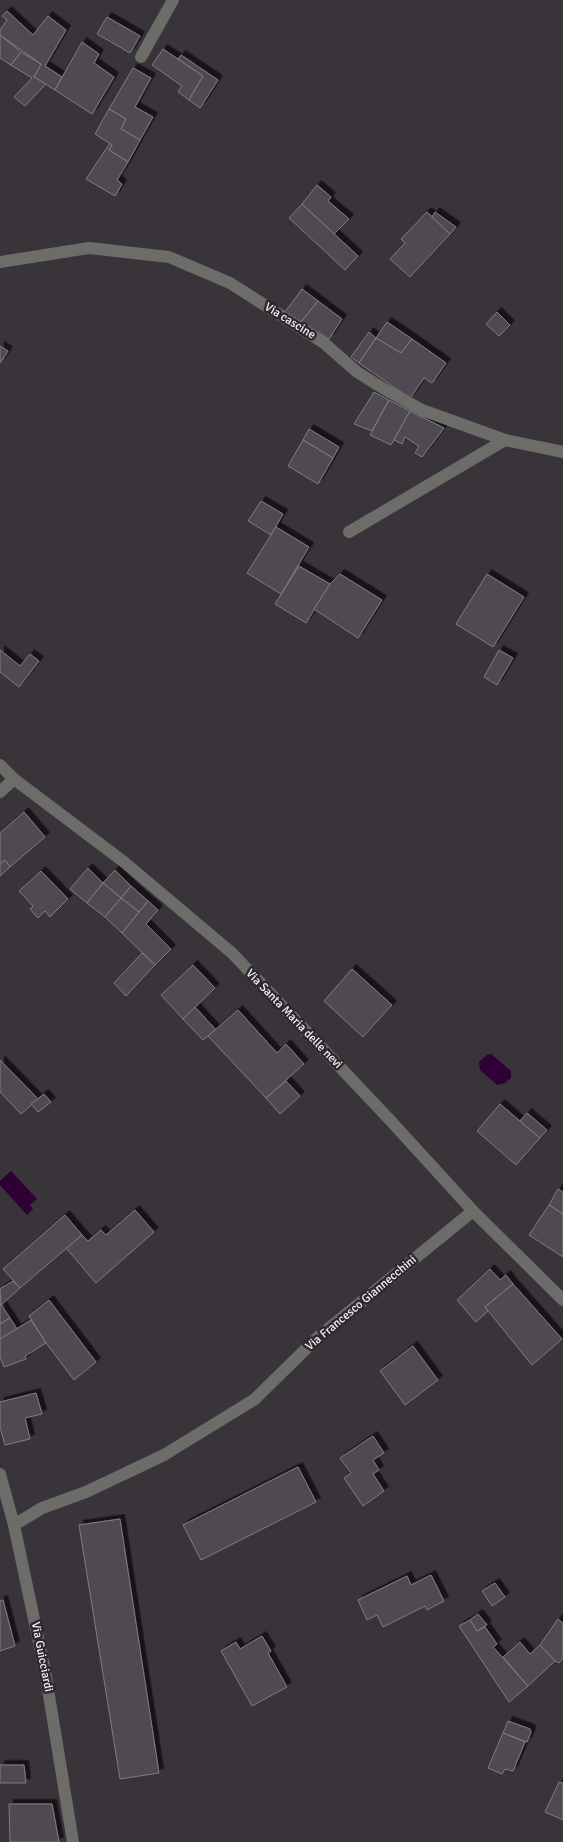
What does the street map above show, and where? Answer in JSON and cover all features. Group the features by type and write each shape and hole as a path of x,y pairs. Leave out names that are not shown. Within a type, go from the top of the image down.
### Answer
{"street":[{"path":"141,57 173,0"},
{"name":"Via cascine","path":"0,262 89,248 169,258 230,283 324,343 357,372 422,410 505,440 563,452"},
{"path":"349,532 505,440"},
{"name":"Via Santa Maria delle nevi","path":"0,765 14,779 124,862 232,953 473,1210 563,1300"},
{"path":"0,792 14,779"},
{"name":"Via Francesco Giannecchini","path":"14,1525 42,1508 86,1492 164,1455 254,1400 316,1338 473,1210"},
{"name":"Via Guicciardi","path":"0,1474 14,1525 45,1671 73,1842"}],"shaded area":[{"path":"491,1054 511,1071 511,1078 505,1083 497,1085 480,1070 479,1062"},
{"path":"11,1171 37,1199 30,1205 33,1209 27,1215 0,1185 0,1181"}],"building":[{"path":"7,11 33,35 48,16 66,30 45,66 62,77 55,90 34,77 41,64 0,35 0,30 7,20 2,16"},
{"path":"107,17 140,36 130,53 97,34"},
{"path":"0,35 21,52 11,65 0,58"},
{"path":"82,42 99,54 94,63 114,77 92,114 55,90"},
{"path":"163,49 203,76 189,100 178,92 182,86 152,65"},
{"path":"21,52 41,64 34,77 46,84 25,106 14,97 32,78 11,65"},
{"path":"181,55 218,80 200,108 189,100 203,76 178,59"},
{"path":"133,68 151,78 135,107 153,117 140,140 121,129 126,119 109,109"},
{"path":"109,109 126,119 121,129 140,140 128,162 109,150 112,145 95,134"},
{"path":"110,143 112,145 109,150 128,162 117,180 122,184 115,196 86,179"},
{"path":"317,185 331,197 328,201 349,219 334,234 302,204"},
{"path":"302,204 358,256 345,270 289,218"},
{"path":"427,212 450,234 410,277 390,259 405,243 401,239"},
{"path":"435,212 456,227 450,234 432,217"},
{"path":"302,289 318,301 301,322 285,312"},
{"path":"318,301 342,319 329,339 301,322"},
{"path":"497,312 510,325 499,336 486,324"},
{"path":"387,322 412,339 401,353 376,338"},
{"path":"369,332 376,338 359,363 351,357"},
{"path":"376,338 401,353 412,339 446,363 432,383 424,378 410,398 359,363"},
{"path":"0,346 8,351 0,363"},
{"path":"374,392 389,400 372,431 354,424"},
{"path":"389,400 410,411 391,445 370,435"},
{"path":"410,411 444,428 422,457 415,453 419,446 405,437 402,444 394,440"},
{"path":"309,429 339,447 333,458 303,440"},
{"path":"303,440 333,458 318,484 288,466"},
{"path":"261,501 283,514 271,535 248,521"},
{"path":"276,527 309,547 281,594 247,573"},
{"path":"299,566 330,584 306,623 275,604"},
{"path":"340,574 382,600 358,638 314,609 330,584"},
{"path":"487,574 524,597 493,647 456,624"},
{"path":"0,650 20,666 30,654 39,661 19,687 0,672"},
{"path":"499,650 513,658 497,685 484,677"},
{"path":"24,812 45,837 10,867 5,860 0,864 0,833"},
{"path":"5,860 10,867 0,876 0,864"},
{"path":"88,868 103,883 87,903 70,889"},
{"path":"115,870 131,886 121,898 103,883"},
{"path":"41,871 68,899 50,917 45,911 38,918 30,909 33,906 19,891"},
{"path":"103,883 121,898 105,917 87,903"},
{"path":"131,886 148,901 139,912 121,898"},
{"path":"121,898 139,912 122,933 105,917"},
{"path":"148,901 158,910 146,924 171,949 155,965 122,933"},
{"path":"142,953 155,965 126,996 114,983"},
{"path":"193,965 215,988 183,1019 161,995"},
{"path":"352,969 392,1005 363,1037 324,1001"},
{"path":"195,1007 216,1030 203,1040 183,1019"},
{"path":"238,1010 277,1053 286,1044 304,1064 266,1098 208,1036"},
{"path":"0,1060 38,1099 21,1114 0,1092"},
{"path":"286,1081 300,1096 280,1114 266,1098"},
{"path":"44,1094 51,1102 38,1112 31,1104"},
{"path":"500,1104 540,1138 516,1165 477,1131"},
{"path":"527,1113 547,1130 540,1138 520,1121"},
{"path":"558,1189 563,1192 563,1214 549,1205"},
{"path":"549,1205 563,1214 563,1257 529,1235"},
{"path":"135,1210 154,1232 96,1283 66,1248 82,1235 88,1241 101,1230 106,1235"},
{"path":"65,1215 82,1235 20,1288 3,1269"},
{"path":"490,1269 500,1280 506,1275 513,1284 485,1307 488,1311 476,1322 457,1300"},
{"path":"13,1281 20,1288 1,1305 0,1289"},
{"path":"513,1284 562,1339 532,1365 485,1307"},
{"path":"49,1300 96,1362 74,1380 46,1343 29,1316"},
{"path":"0,1303 10,1318 0,1324"},
{"path":"10,1318 17,1329 0,1339 0,1324"},
{"path":"31,1320 46,1343 25,1356 26,1359 4,1367 0,1357 0,1339"},
{"path":"413,1346 438,1380 405,1405 380,1371"},
{"path":"36,1393 42,1414 25,1418 30,1439 5,1445 0,1427 0,1402"},
{"path":"373,1436 384,1453 373,1460 379,1470 373,1474 384,1491 363,1506 344,1478 351,1473 340,1458"},
{"path":"298,1467 316,1502 201,1560 183,1525"},
{"path":"120,1519 159,1773 120,1779 79,1525"},
{"path":"431,1575 444,1601 427,1610 425,1606 383,1627 377,1615 367,1620 358,1600 407,1576 411,1585"},
{"path":"495,1583 505,1597 492,1606 482,1591"},
{"path":"3,1600 15,1646 0,1651 0,1601"},
{"path":"478,1614 487,1625 477,1631 470,1620"},
{"path":"558,1619 563,1623 563,1658 559,1663 540,1645"},
{"path":"470,1620 477,1631 485,1627 497,1644 493,1647 528,1686 509,1702 459,1626"},
{"path":"262,1636 271,1651 268,1653 287,1687 252,1706 221,1651 236,1642 240,1649"},
{"path":"520,1642 530,1654 540,1645 555,1661 528,1686 503,1657"},
{"path":"508,1721 530,1729 531,1732 527,1742 503,1733"},
{"path":"503,1733 525,1742 513,1771 505,1769 502,1774 488,1768"},
{"path":"0,1765 24,1765 26,1783 0,1783"},
{"path":"559,1782 563,1783 563,1820 545,1812"},
{"path":"9,1804 52,1804 59,1842 10,1842"}]}
